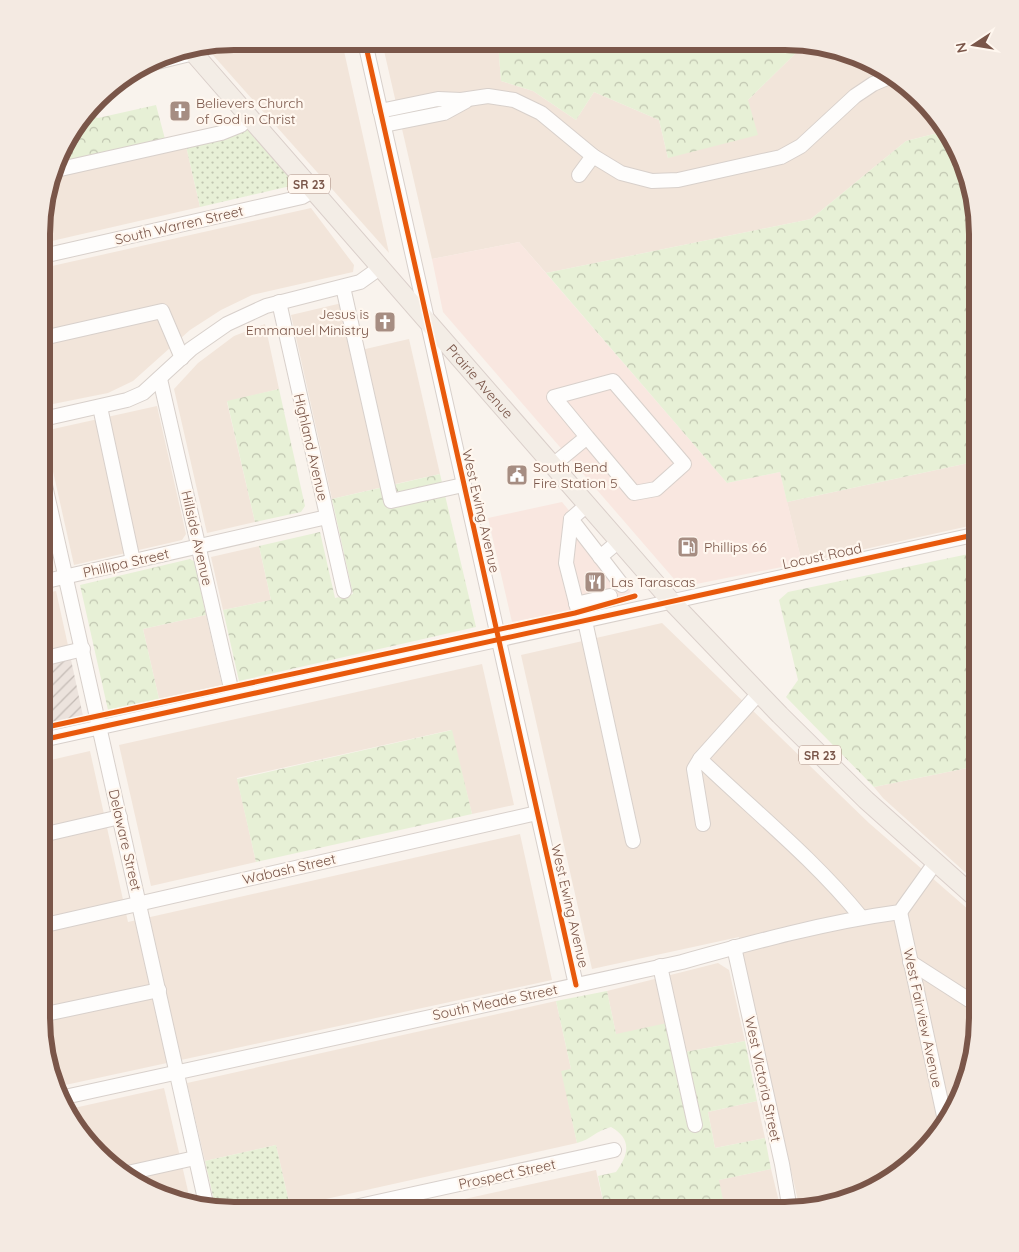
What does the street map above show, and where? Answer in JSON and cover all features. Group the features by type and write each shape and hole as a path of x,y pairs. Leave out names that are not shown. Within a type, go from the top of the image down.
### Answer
{"main road":[{"name":"Prairie Avenue","path":"195,54 672,602"},
{"name":"SR 23","path":"672,602 859,793 969,892"}],"street":[{"name":"West Ewing Avenue","path":"367,50 576,985"},
{"path":"380,111 438,99 468,100 488,96 505,98 523,103 542,113 593,156 621,173 658,181 678,180 781,157 801,146 856,96 873,84 884,79"},
{"path":"384,126 444,113 468,100"},
{"path":"62,169 221,133 241,125 250,116"},
{"path":"579,175 593,156"},
{"name":"South Warren Street","path":"50,254 302,197 314,190"},
{"path":"50,417 100,406 143,393 182,358 227,324 279,302 360,282 381,267"},
{"path":"343,287 391,501 463,485"},
{"name":"Highland Avenue","path":"279,302 344,591"},
{"path":"50,336 162,312 182,358"},
{"name":"Hillside Avenue","path":"160,379 233,697"},
{"path":"613,381 684,464 656,489 634,493 587,437 554,397 613,381"},
{"path":"100,406 133,561"},
{"path":"553,464 587,437"},
{"path":"587,504 571,519 566,564 576,604 583,621 633,841"},
{"name":"Delaware Street","path":"50,514 67,576 205,1199"},
{"name":"Phillipa Street","path":"50,580 327,517"},
{"path":"571,519 622,585"},
{"name":"Locust Road","path":"50,738 233,697 499,641 969,536"},
{"path":"600,557 619,541"},
{"path":"576,604 610,596"},
{"path":"50,657 83,649"},
{"path":"703,824 694,769 700,759 759,693"},
{"path":"700,759 809,859 840,890 861,917"},
{"name":"Wabash Street","path":"50,924 538,813"},
{"path":"50,833 120,818"},
{"path":"900,912 935,863"},
{"name":"South Meade Street","path":"68,1096 576,985 861,917 900,912"},
{"name":"West Fairview Avenue","path":"900,912 943,1112"},
{"name":"West Victoria Street","path":"734,947 789,1202"},
{"path":"910,962 969,1001"},
{"path":"660,966 695,1125"},
{"path":"50,1013 159,990"},
{"name":"Prospect Street","path":"377,1202 614,1150"},
{"path":"133,1172 196,1158"}],"shaded area":[{"path":"222,50 344,50 389,253 210,52"},
{"path":"384,50 499,50 501,81 533,91 576,120 594,92 659,120 668,158 748,100 799,50 833,56 856,64 877,75 897,88 915,104 939,133 906,141 811,219 546,273 519,242 432,259"},
{"path":"186,146 200,207 50,241 50,222 56,186 60,174"},
{"path":"311,208 354,265 353,272 252,295 221,310 190,330 133,381 108,393 50,405 50,266"},
{"path":"519,242 727,483 780,472 802,563 681,587 443,312 432,259"},
{"path":"342,303 383,487 332,499 291,315"},
{"path":"265,324 279,389 227,402 255,522 207,533 174,389 198,363 234,336"},
{"path":"409,339 440,474 391,485 361,350"},
{"path":"157,406 186,534 182,540 74,565 50,458 50,430"},
{"path":"969,463 969,526 802,563 787,502"},
{"path":"562,502 632,587 629,594 573,610 512,622 488,518"},
{"path":"259,546 271,600 223,610 211,557"},
{"path":"56,591 69,650 50,654 50,592"},
{"path":"206,615 222,685 159,699 143,629"},
{"path":"662,623 869,823 969,910 969,1030 963,1066 955,1089 938,1120 915,1148 897,1164 856,1188 833,1196 798,1202 739,937 592,969 521,655"},
{"path":"70,655 83,716 50,723 50,660"},
{"path":"482,664 514,805 472,814 451,730 237,778 256,862 151,886 119,745"},
{"path":"90,751 128,922 520,834 552,980 63,1086 56,1066 50,1030 50,760"},
{"path":"969,768 969,876 883,798 874,787"},
{"path":"718,963 729,970 745,1041 674,1054 616,1034 607,991"},
{"path":"556,1001 571,1069 562,1072 577,1143 312,1202 289,1202 276,1145 205,1161 187,1083"},
{"path":"164,1088 189,1197 163,1188 122,1164 88,1130 74,1108"},
{"path":"757,1101 765,1138 715,1148 708,1112"},
{"path":"771,1169 779,1202 723,1202 718,1180"},
{"path":"596,1170 603,1202 450,1202"}],"green space":[{"path":"499,50 799,50 748,100 758,135 668,158 659,120 594,92 576,120 533,91 501,81"},
{"path":"156,105 165,139 64,163 88,122 93,116 98,118"},
{"path":"248,128 299,184 200,207 186,146"},
{"path":"939,133 955,163 963,186 969,222 969,463 787,502 780,472 727,483 546,273 811,219 906,141"},
{"path":"279,389 305,506 301,512 255,522 227,401"},
{"path":"440,474 476,627 239,681 223,610 271,600 259,546 320,532 335,598 353,594 332,499"},
{"path":"969,554 969,768 874,787 786,697 798,680 779,600 788,592"},
{"path":"190,559 195,562 206,615 143,629 159,699 108,710 80,585"},
{"path":"452,730 472,814 256,862 237,779"},
{"path":"607,991 616,1034 667,1023 674,1054 745,1041 757,1101 708,1112 715,1148 765,1138 771,1169 719,1180 723,1202 603,1202 598,1176 616,1172 626,1153 625,1142 618,1132 611,1127 577,1143 561,1071 571,1069 556,1001"},
{"path":"276,1145 289,1202 214,1201 205,1161"}],"cycle path":[{"path":"367,50 576,985"},
{"path":"50,738 969,536"},
{"path":"50,726 575,613 635,596"}],"place":[{"name":"Believers Church of God in Christ","path":"180,111"},
{"name":"Jesus is Emmanuel Ministry","path":"385,322"},
{"name":"South Bend Fire Station 5","path":"517,475"},
{"name":"Phillips 66","path":"688,547"},
{"name":"Las Tarascas","path":"595,582"}]}
